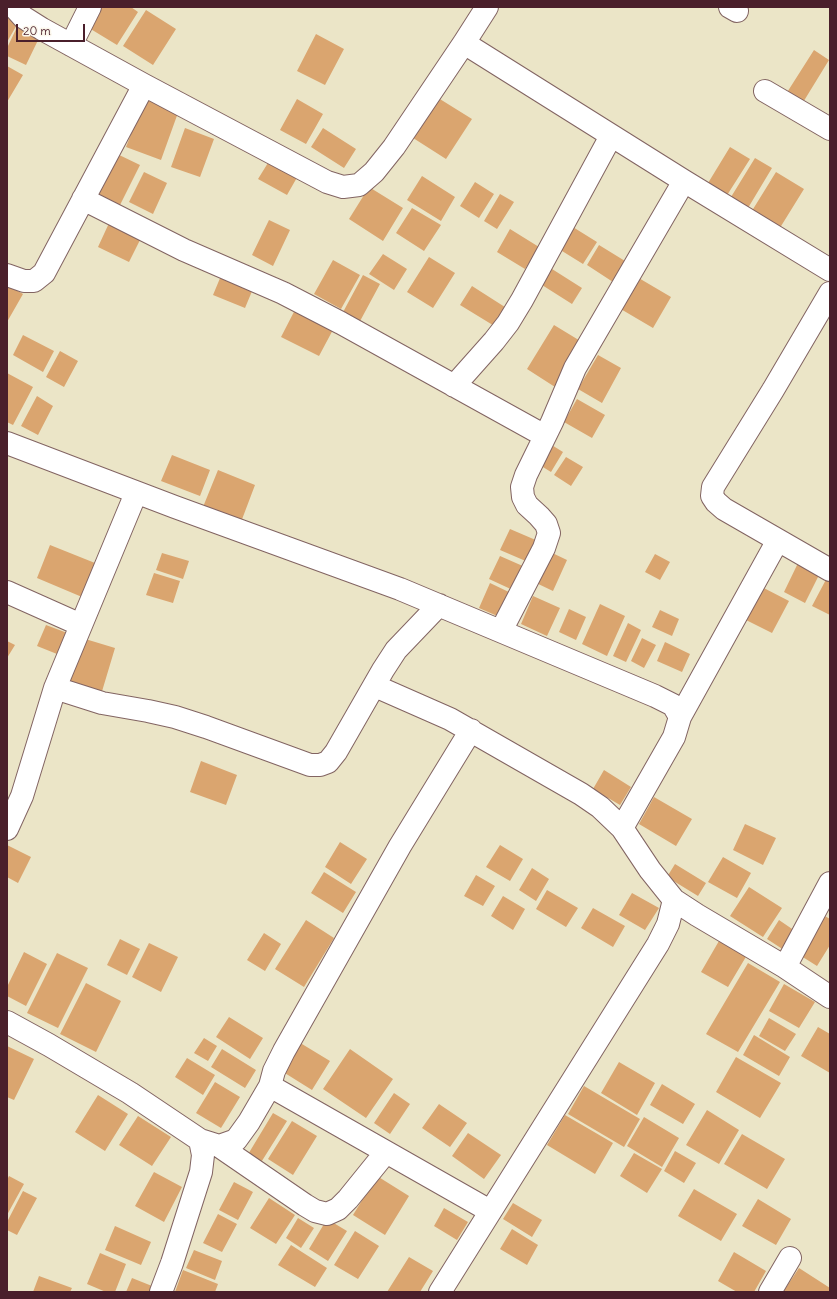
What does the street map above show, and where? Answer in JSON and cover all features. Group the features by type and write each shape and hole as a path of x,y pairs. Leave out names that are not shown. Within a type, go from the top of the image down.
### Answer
{"street":[{"path":"14,7 23,17 71,45 328,182 343,188 359,185 374,172 394,147 464,43 479,10"},
{"path":"71,45 90,7"},
{"path":"464,43 611,136 830,270"},
{"path":"7,275 24,282 34,281 44,272 144,85"},
{"path":"765,91 830,129"},
{"path":"454,386 508,323 611,136"},
{"path":"501,631 544,548 549,533 546,524 527,505 523,497 522,487 526,475 575,368 684,181"},
{"path":"83,199 184,250 283,293 341,323 545,436"},
{"path":"830,293 750,428 713,487 712,496 716,502 830,570"},
{"path":"7,443 136,493 440,605 655,696 673,705 680,717"},
{"path":"7,829 22,796 55,688 136,493"},
{"path":"622,828 674,737 680,717 778,540"},
{"path":"7,592 81,625"},
{"path":"55,688 102,703 175,717 213,729 310,765 320,766 328,762 336,752 396,650 440,605"},
{"path":"375,686 450,719 471,730 581,794 600,807 622,828 650,870 674,900 785,967 830,997"},
{"path":"210,1143 236,1140 249,1122 270,1086 274,1071 284,1051 400,846 471,730"},
{"path":"785,967 830,883"},
{"path":"440,1292 658,944 668,924 674,900"},
{"path":"7,1022 130,1093 315,1211 327,1214 338,1209 348,1199 386,1152"},
{"path":"270,1086 490,1211"},
{"path":"161,1292 172,1263 201,1172 203,1155 210,1143"},
{"path":"770,1292 790,1258"}],"building":[{"path":"102,7 131,7 138,12 117,45 89,28"},
{"path":"146,10 176,29 153,65 123,46"},
{"path":"7,17 18,23 7,42"},
{"path":"19,23 41,34 26,65 7,56 7,48"},
{"path":"316,34 344,49 325,85 297,71"},
{"path":"814,50 829,60 802,104 786,94"},
{"path":"7,66 23,75 7,102"},
{"path":"435,96 472,119 446,159 410,136"},
{"path":"145,98 179,110 161,160 126,147"},
{"path":"297,99 323,114 306,144 280,130"},
{"path":"185,128 214,139 200,177 171,167"},
{"path":"323,128 356,149 344,168 311,147"},
{"path":"730,147 750,159 724,200 705,188"},
{"path":"113,152 140,165 119,207 92,194"},
{"path":"271,158 299,174 287,195 258,179"},
{"path":"755,158 772,168 748,208 731,197"},
{"path":"144,172 167,183 153,214 129,202"},
{"path":"776,172 804,189 778,231 750,214"},
{"path":"422,176 455,197 441,221 407,200"},
{"path":"475,182 494,194 479,218 460,206"},
{"path":"369,187 403,208 383,241 349,219"},
{"path":"500,194 514,202 497,229 484,221"},
{"path":"412,208 441,225 424,251 396,233"},
{"path":"269,220 290,230 273,266 252,255"},
{"path":"110,221 142,236 129,262 98,247"},
{"path":"568,224 597,242 583,264 554,246"},
{"path":"510,229 539,247 525,269 497,252"},
{"path":"599,245 625,261 613,282 587,265"},
{"path":"383,254 407,269 394,290 369,274"},
{"path":"429,257 455,273 433,308 407,292"},
{"path":"333,260 360,275 341,309 314,294"},
{"path":"552,269 582,288 572,304 542,285"},
{"path":"223,271 255,284 245,308 213,295"},
{"path":"363,275 380,284 359,323 342,314"},
{"path":"637,277 671,297 653,328 619,308"},
{"path":"7,285 23,294 7,322"},
{"path":"472,286 508,309 496,327 460,305"},
{"path":"297,306 335,326 319,356 281,337"},
{"path":"554,325 582,342 555,387 527,369"},
{"path":"23,335 54,351 43,372 13,355"},
{"path":"60,351 78,361 64,387 46,377"},
{"path":"598,355 621,368 602,403 578,389"},
{"path":"7,373 33,387 13,425 7,422"},
{"path":"37,396 53,406 38,435 21,426"},
{"path":"577,399 605,415 592,438 564,422"},
{"path":"550,444 563,452 551,472 538,464"},
{"path":"172,455 210,470 200,496 161,481"},
{"path":"566,457 583,467 571,486 554,475"},
{"path":"218,470 255,485 241,522 203,507"},
{"path":"510,529 538,541 528,562 500,550"},
{"path":"50,545 95,563 82,597 37,578"},
{"path":"546,550 567,560 553,591 532,581"},
{"path":"162,553 189,561 183,579 156,570"},
{"path":"655,554 670,562 660,580 645,572"},
{"path":"500,556 525,567 515,591 489,579"},
{"path":"799,561 821,571 805,603 784,592"},
{"path":"830,572 830,615 812,606"},
{"path":"154,573 180,581 173,603 146,595"},
{"path":"490,583 513,594 502,618 479,608"},
{"path":"756,584 789,601 772,633 740,617"},
{"path":"533,596 560,608 547,636 521,624"},
{"path":"600,604 625,616 607,656 582,644"},
{"path":"569,609 586,617 576,640 559,632"},
{"path":"660,610 679,619 672,636 652,627"},
{"path":"628,623 641,630 626,662 613,656"},
{"path":"46,625 70,634 62,656 37,646"},
{"path":"82,638 115,648 100,698 67,688"},
{"path":"642,638 656,645 644,668 631,661"},
{"path":"7,641 15,645 7,658"},
{"path":"665,642 690,654 682,672 657,661"},
{"path":"201,761 237,775 226,805 190,792"},
{"path":"604,770 631,787 620,805 593,789"},
{"path":"654,797 692,819 676,846 639,824"},
{"path":"745,824 776,838 763,865 733,850"},
{"path":"340,842 367,859 351,884 325,867"},
{"path":"7,845 31,857 18,883 7,877"},
{"path":"500,845 523,859 510,881 486,867"},
{"path":"723,857 751,873 737,898 708,882"},
{"path":"675,864 706,883 698,896 667,877"},
{"path":"532,868 549,879 536,901 519,890"},
{"path":"324,872 356,892 343,913 311,893"},
{"path":"476,875 495,886 483,906 464,896"},
{"path":"749,887 782,908 763,937 730,916"},
{"path":"547,890 578,908 566,927 536,909"},
{"path":"632,893 659,908 645,930 619,915"},
{"path":"503,896 525,909 513,930 491,916"},
{"path":"593,908 625,926 613,947 581,928"},
{"path":"823,915 830,919 830,945 817,966 798,954"},
{"path":"306,920 334,938 304,987 275,969"},
{"path":"779,920 798,933 787,952 767,939"},
{"path":"264,933 281,944 265,971 247,960"},
{"path":"723,934 750,950 728,987 701,972"},
{"path":"120,939 140,949 127,975 107,965"},
{"path":"149,943 178,957 161,992 132,977"},
{"path":"24,952 47,964 26,1006 7,996 7,987"},
{"path":"57,953 88,968 58,1028 27,1013"},
{"path":"748,963 780,982 738,1052 706,1034"},
{"path":"86,983 121,1001 96,1052 60,1034"},
{"path":"784,984 815,1002 799,1028 769,1011"},
{"path":"229,1017 263,1038 250,1059 216,1037"},
{"path":"769,1018 796,1034 785,1051 759,1036"},
{"path":"818,1027 830,1034 830,1073 801,1056"},
{"path":"754,1035 790,1057 779,1076 743,1055"},
{"path":"204,1038 217,1046 208,1061 194,1053"},
{"path":"297,1041 330,1061 312,1090 280,1070"},
{"path":"7,1046 34,1059 14,1100 7,1097"},
{"path":"222,1049 256,1070 245,1088 211,1067"},
{"path":"350,1049 393,1079 366,1118 323,1089"},
{"path":"736,1057 781,1083 760,1118 716,1092"},
{"path":"187,1058 215,1075 203,1095 175,1077"},
{"path":"619,1062 655,1083 637,1115 601,1093"},
{"path":"215,1082 240,1097 221,1128 196,1113"},
{"path":"662,1084 695,1104 683,1124 650,1105"},
{"path":"584,1086 640,1119 624,1147 568,1114"},
{"path":"394,1093 410,1104 390,1134 374,1123"},
{"path":"98,1095 128,1114 105,1151 75,1132"},
{"path":"439,1104 467,1123 450,1147 422,1128"},
{"path":"707,1110 739,1130 719,1164 686,1145"},
{"path":"273,1113 287,1121 260,1164 247,1156"},
{"path":"565,1115 613,1143 595,1174 547,1145"},
{"path":"138,1116 171,1137 152,1166 119,1145"},
{"path":"644,1117 679,1138 662,1167 627,1146"},
{"path":"292,1121 317,1136 293,1175 268,1159"},
{"path":"468,1133 501,1155 484,1179 452,1156"},
{"path":"742,1134 785,1159 767,1189 724,1164"},
{"path":"675,1151 696,1163 684,1183 664,1171"},
{"path":"634,1153 662,1169 647,1193 620,1176"},
{"path":"154,1172 182,1187 164,1222 135,1206"},
{"path":"9,1176 24,1184 7,1215 7,1180"},
{"path":"377,1176 409,1196 385,1235 353,1215"},
{"path":"234,1182 253,1192 238,1220 219,1210"},
{"path":"694,1189 737,1214 721,1241 678,1216"},
{"path":"23,1191 37,1198 17,1235 7,1230 7,1222"},
{"path":"269,1198 295,1215 276,1244 250,1228"},
{"path":"758,1199 791,1219 776,1245 742,1226"},
{"path":"513,1203 542,1220 532,1237 503,1219"},
{"path":"444,1208 468,1222 457,1240 434,1226"},
{"path":"218,1214 237,1224 222,1252 203,1243"},
{"path":"298,1218 314,1228 301,1248 286,1238"},
{"path":"327,1219 347,1231 328,1261 309,1249"},
{"path":"115,1226 151,1242 141,1265 105,1250"},
{"path":"512,1229 538,1245 527,1265 500,1249"},
{"path":"355,1231 379,1246 358,1279 334,1265"},
{"path":"291,1245 327,1268 315,1287 278,1265"},
{"path":"194,1250 222,1261 215,1280 186,1268"},
{"path":"734,1252 766,1271 754,1292 737,1292 718,1281"},
{"path":"100,1253 126,1264 115,1292 106,1292 87,1284"},
{"path":"409,1257 433,1271 420,1292 387,1292"},
{"path":"799,1268 830,1288 830,1292 783,1292"},
{"path":"183,1270 218,1284 215,1292 175,1292"},
{"path":"39,1276 72,1288 70,1292 33,1292"},
{"path":"132,1278 152,1286 150,1292 126,1292"}]}
